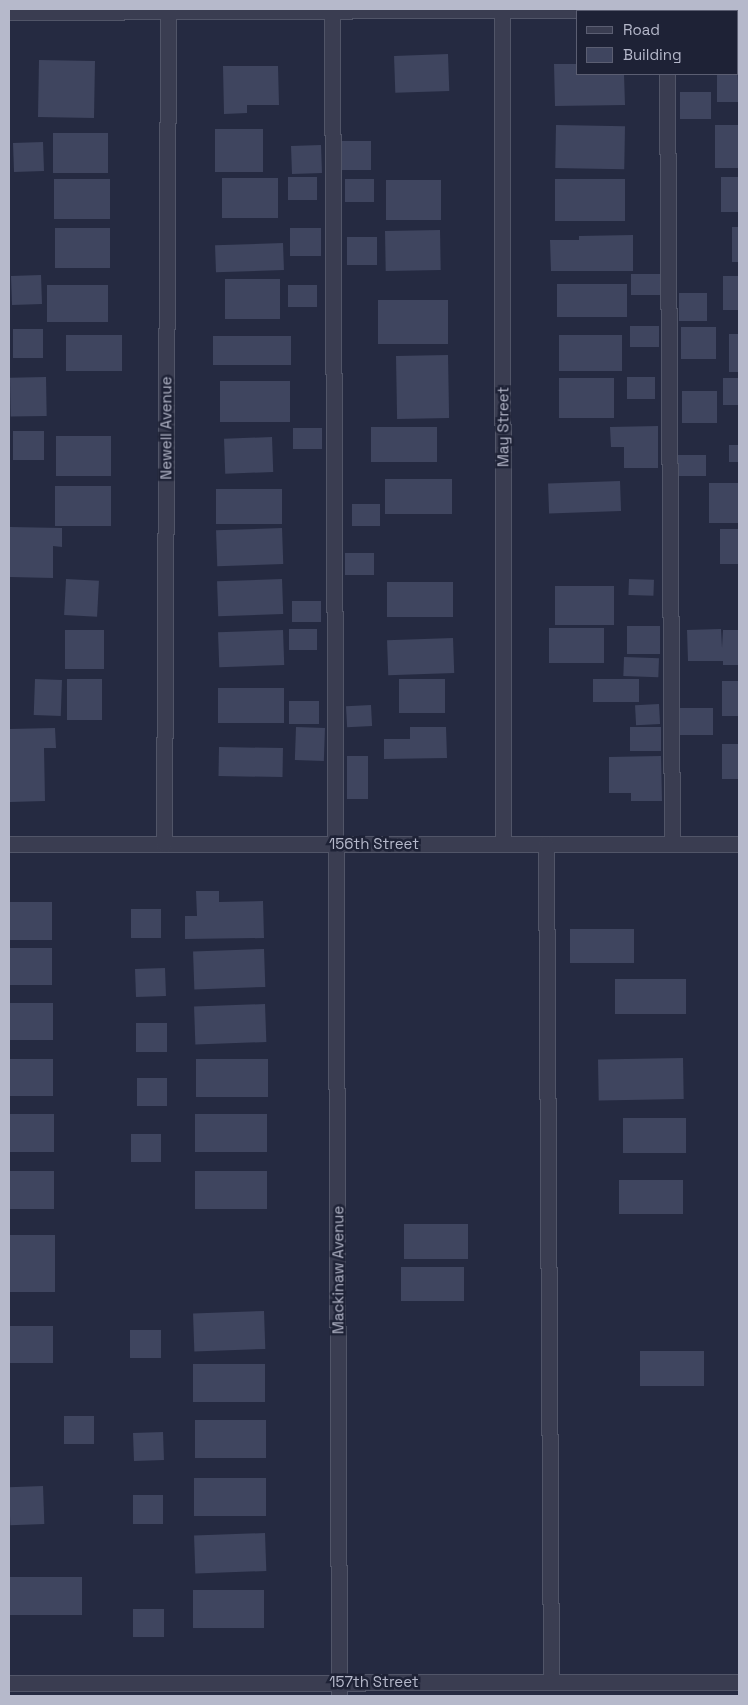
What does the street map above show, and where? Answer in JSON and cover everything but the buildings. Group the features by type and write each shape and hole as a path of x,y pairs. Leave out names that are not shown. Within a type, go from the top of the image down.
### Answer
{"street":[{"name":"May Street","path":"502,9 503,844"},
{"path":"9,12 702,9"},
{"name":"Mackinaw Avenue","path":"327,10 338,844 339,1689"},
{"name":"Newell Avenue","path":"164,844 168,11"},
{"path":"668,75 672,844"},
{"name":"156th Street","path":"9,844 739,844"},
{"path":"546,844 551,1682"},
{"name":"157th Street","path":"9,1683 339,1689 551,1682 739,1682"}]}
